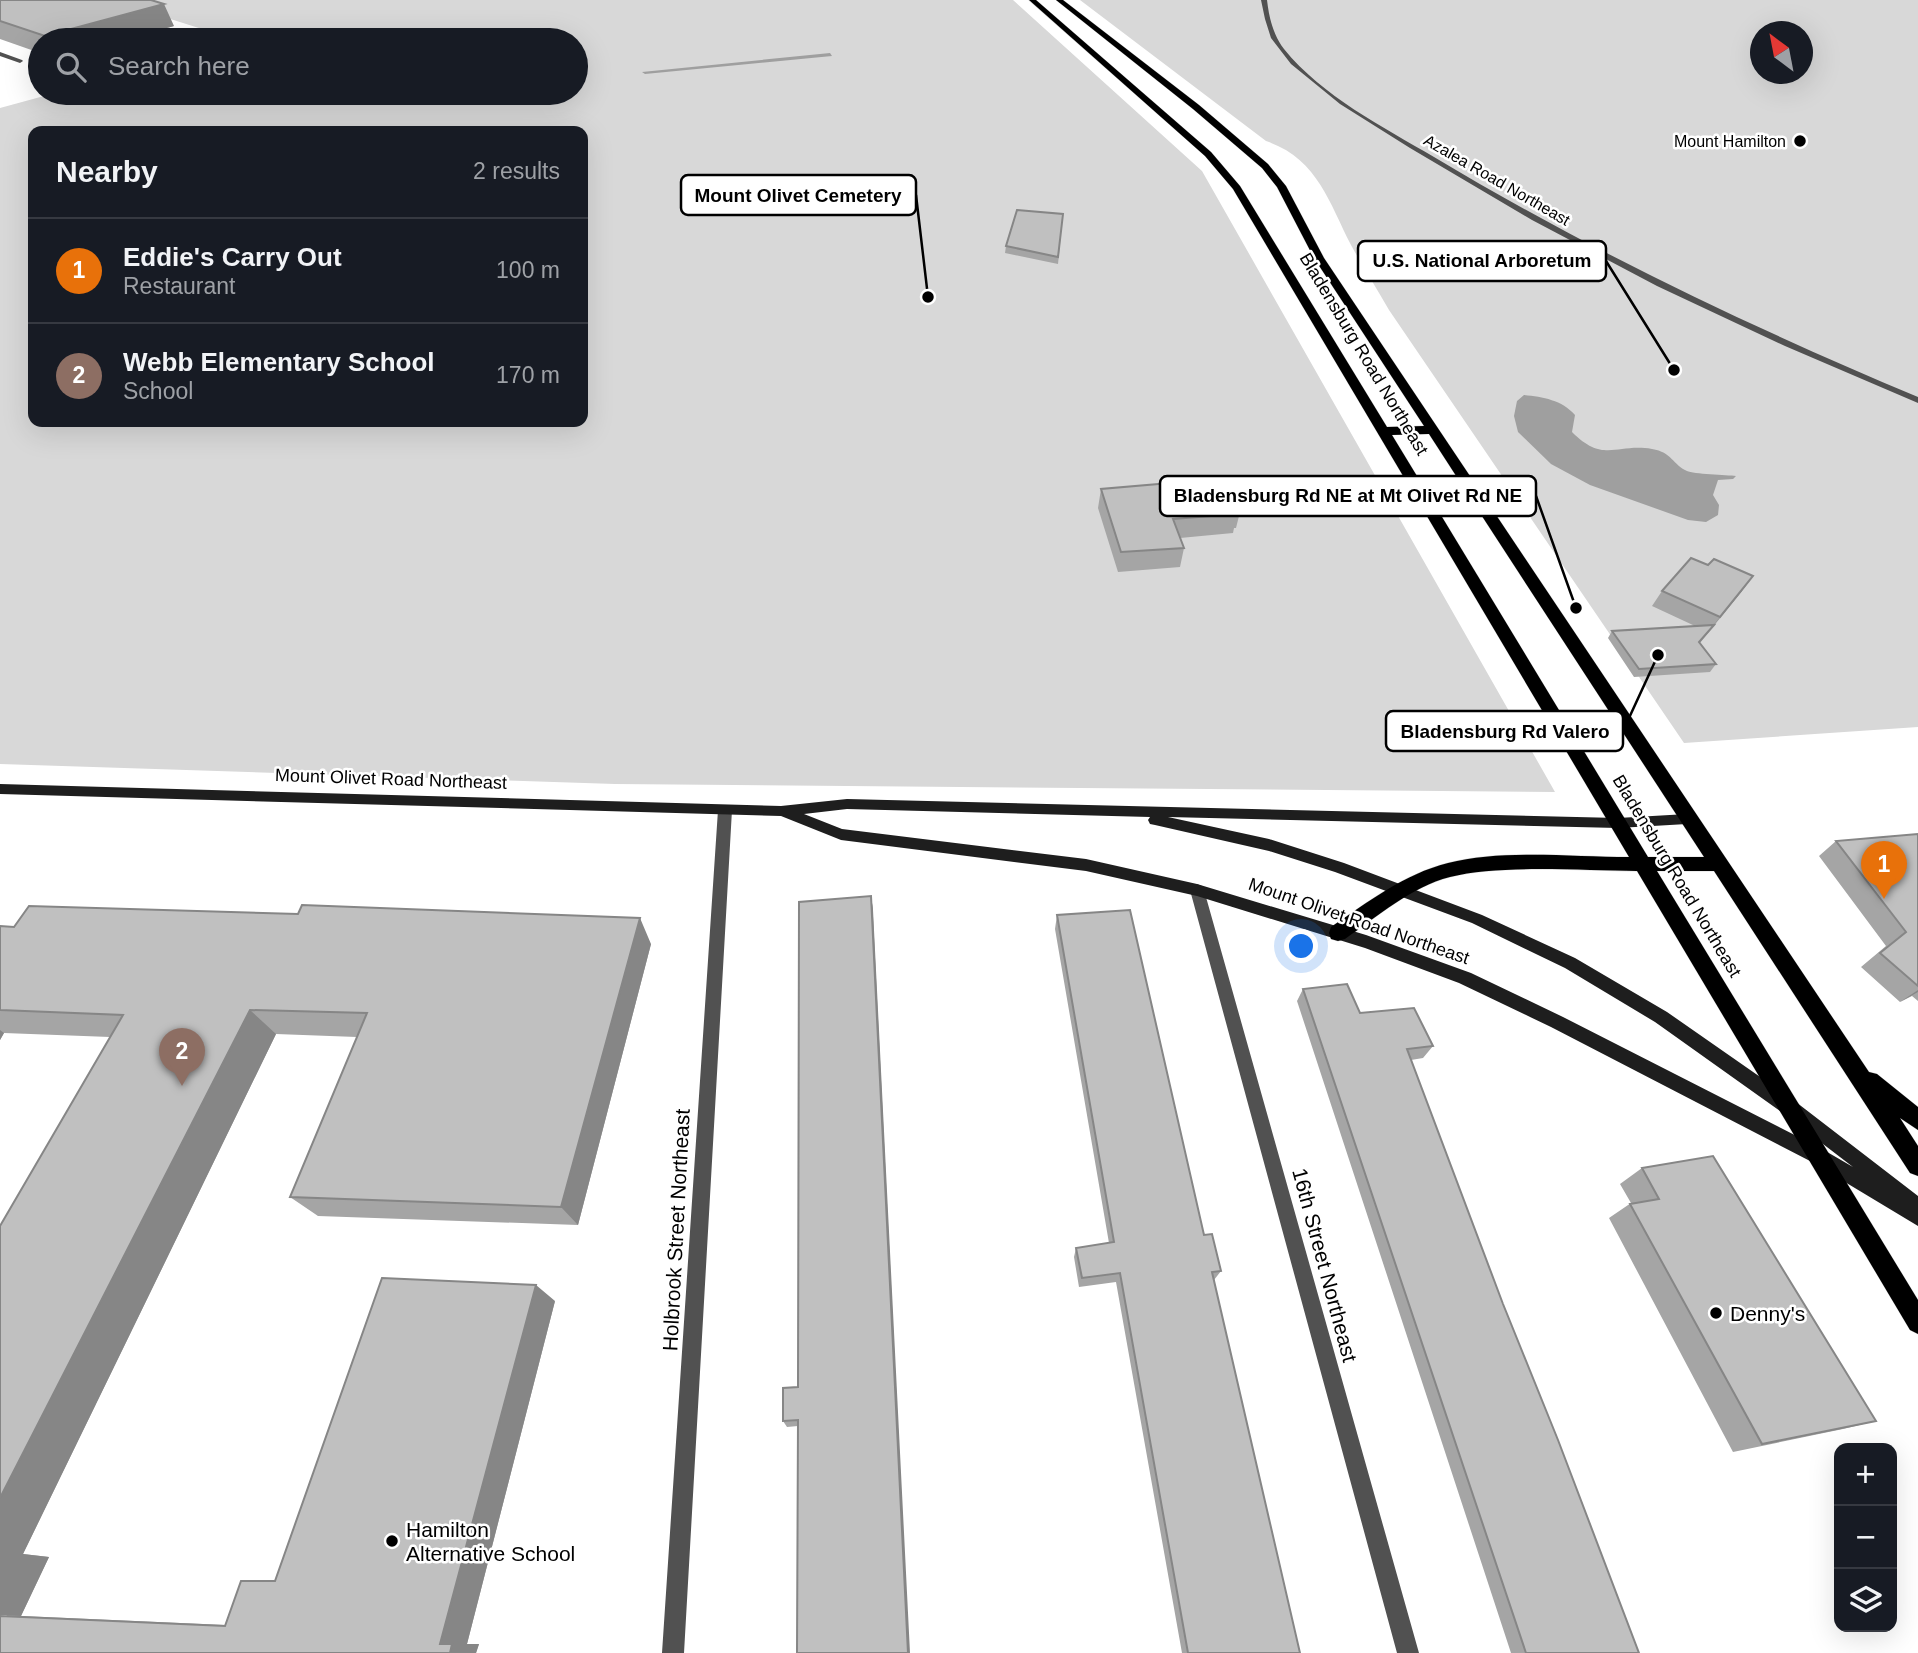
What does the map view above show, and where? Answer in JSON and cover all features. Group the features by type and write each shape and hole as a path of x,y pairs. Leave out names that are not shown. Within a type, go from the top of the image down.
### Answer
{"main road":[{"name":"Bladensburg Road Northeast","path":"1032,0 1223,170 1243,197 1918,1322"},
{"name":"Bladensburg Road Northeast","path":"1059,0 1196,107 1265,166 1281,186 1318,258 1918,1165"},
{"path":"1385,431 1432,430"},
{"path":"1430,508 1482,506"},
{"name":"Mount Olivet Road Northeast","path":"0,789 781,811 847,804 1122,813 1618,823 1687,819"},
{"name":"Mount Olivet Road Northeast","path":"781,811 841,834 1086,865 1197,890 1338,933 1465,978 1816,1156 1918,1217"},
{"name":"Mount Olivet Road Northeast","path":"1122,813 1269,845 1402,889 1477,919 1570,963 1661,1017 1786,1105 1918,1208"},
{"path":"1338,933 1402,889 1449,870 1503,864 1717,864"},
{"path":"1856,1070 1918,1120"}],"street":[{"name":"Azalea Road Northeast","path":"1264,0 1265,15 1272,35 1297,67 1447,169 1561,234 1680,296 1789,346 1918,400"},
{"path":"0,54 20,61 0,66"},
{"name":"Holbrook Street Northeast","path":"673,1653 725,810"},
{"name":"16th Street Northeast","path":"1197,890 1408,1653"}],"shaded area":[{"path":"110,0 1013,0 1202,171 1555,792 615,784 0,764 0,108 28,100 28,105 588,105 588,28 199,28"},
{"path":"1080,0 1918,0 1918,727 1684,743 1389,310 1319,183 1298,158 1266,141"},
{"path":"1524,395 1552,400 1570,410 1575,415 1572,432 1593,447 1602,450 1652,449 1664,453 1687,471 1736,476 1733,479 1718,480 1713,495 1719,505 1718,515 1706,522 1688,520 1590,485 1551,464 1518,432 1514,416 1517,401"}],"building":[{"path":"0,0 151,0 164,4 75,28 28,28 28,30 0,21"},
{"path":"1017,210 1063,214 1058,257 1006,246"},
{"path":"1228,478 1241,508 1235,509 1238,514 1173,519 1184,548 1121,552 1101,489"},
{"path":"1691,558 1708,565 1714,559 1753,576 1720,617 1662,591"},
{"path":"1714,625 1699,642 1716,664 1639,669 1612,631"},
{"path":"1918,834 1918,986 1880,953 1906,932 1836,841"},
{"path":"871,896 908,1653 797,1653 798,1420 783,1421 783,1388 798,1387 799,902"},
{"path":"302,905 640,918 561,1207 290,1197 367,1013 250,1010 0,1498 0,1226 123,1015 0,1010 0,926 14,927 29,906 298,914"},
{"path":"1130,910 1204,1235 1212,1234 1221,1271 1212,1272 1300,1653 1188,1653 1120,1273 1082,1278 1076,1248 1114,1242 1057,915"},
{"path":"1347,984 1360,1013 1414,1008 1433,1046 1407,1049 1639,1653 1526,1653 1303,989"},
{"path":"1713,1156 1876,1421 1762,1444 1630,1204 1659,1199 1642,1168"},
{"path":"382,1278 536,1285 440,1644 452,1644 450,1653 0,1653 0,1616 225,1626 241,1581 275,1581"}],"waterway":[{"path":"645,72 830,55"}],"place":[{"name":"Mount Hamilton","path":"1800,141"},
{"name":"Mount Olivet Cemetery","path":"928,297"},
{"name":"U.S. National Arboretum","path":"1674,370"},
{"name":"Bladensburg Rd NE at Mt Olivet Rd NE","path":"1576,608"},
{"name":"Bladensburg Rd Valero","path":"1658,655"},
{"name":"Eddie's Carry Out","path":"1884,899"},
{"name":"Webb Elementary School","path":"182,1086"},
{"name":"Denny's","path":"1716,1313"},
{"name":"Hamilton Alternative School","path":"392,1541"}]}
